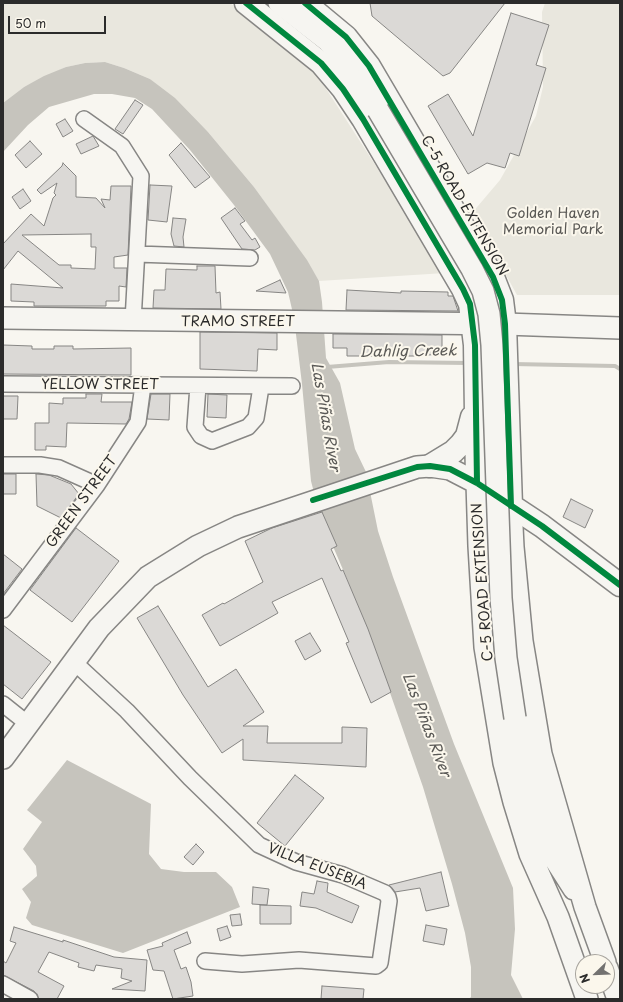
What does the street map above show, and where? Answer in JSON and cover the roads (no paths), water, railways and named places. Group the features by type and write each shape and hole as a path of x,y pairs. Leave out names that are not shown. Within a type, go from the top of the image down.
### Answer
{"main road":[{"name":"C-5 ROAD EXTENSION","path":"246,3 321,63 343,89 362,118 463,288 470,304 474,335 478,546 485,647 504,763 530,854 558,917 587,999"},
{"name":"C-5 ROAD EXTENSION","path":"279,3 328,41 346,62 378,110 472,269 483,291 488,308 492,345 500,590 506,658 515,718 529,784 551,854 558,917"},
{"name":"C-5 ROAD EXTENSION","path":"305,3 346,37 369,66 493,277 502,300 506,335 506,376 513,547 522,641 534,717 551,790 568,844 585,907 602,954"},
{"name":"TRAMO STREET","path":"3,318 335,323 474,335 506,335 620,328"},
{"path":"430,466 453,452 467,436 476,386"},
{"path":"3,758 99,628 148,577 198,546 238,527 313,500 417,467 430,466 450,469 477,483 620,584"},
{"name":"C-5 ROAD EXTENSION","path":"551,854 585,907"}],"street":[{"path":"84,119 122,146 141,176 133,321"},
{"path":"137,254 250,258"},
{"name":"YELLOW STREET","path":"3,384 261,387 292,386"},
{"name":"GREEN STREET","path":"3,610 96,486 138,422 143,385"},
{"path":"198,386 195,427 201,436 212,441 248,427 256,418 261,387"},
{"path":"3,465 40,465 59,468 96,486"},
{"name":"VILLA EUSEBIA","path":"74,662 128,711 190,778 259,845 296,862 342,874 385,893 388,897 389,901 380,963 376,966 300,960 242,964 205,961"},
{"path":"3,704 28,724"},
{"path":"3,984 30,999"}],"water":[{"name":"Las Piñas River","path":"105,62 150,79 175,98 208,132 254,187 307,260 319,281 326,358 340,383 355,449 366,472 378,531 393,577 454,744 513,888 515,929 511,975 523,999 469,999 471,997 471,967 465,933 423,787 381,667 347,579 320,516 311,481 294,318 288,292 270,254 234,205 190,150 152,109 135,98 112,94 94,94 49,107 28,125 3,152 3,103 24,87 44,76 66,67 85,63"},
{"path":"67,760 151,804 149,854 161,869 184,872 216,872 232,887 240,907 123,953 32,925 26,918 31,902 22,889 37,876 36,866 23,849 42,822 27,810"}],"waterway":[{"name":"Dahlig Creek","path":"327,367 389,362 468,363"},
{"name":"Dahlig Creek","path":"513,364 615,366 620,369"}],"park label":[{"name":"Golden Haven Memorial Park","path":"553,222"}]}
